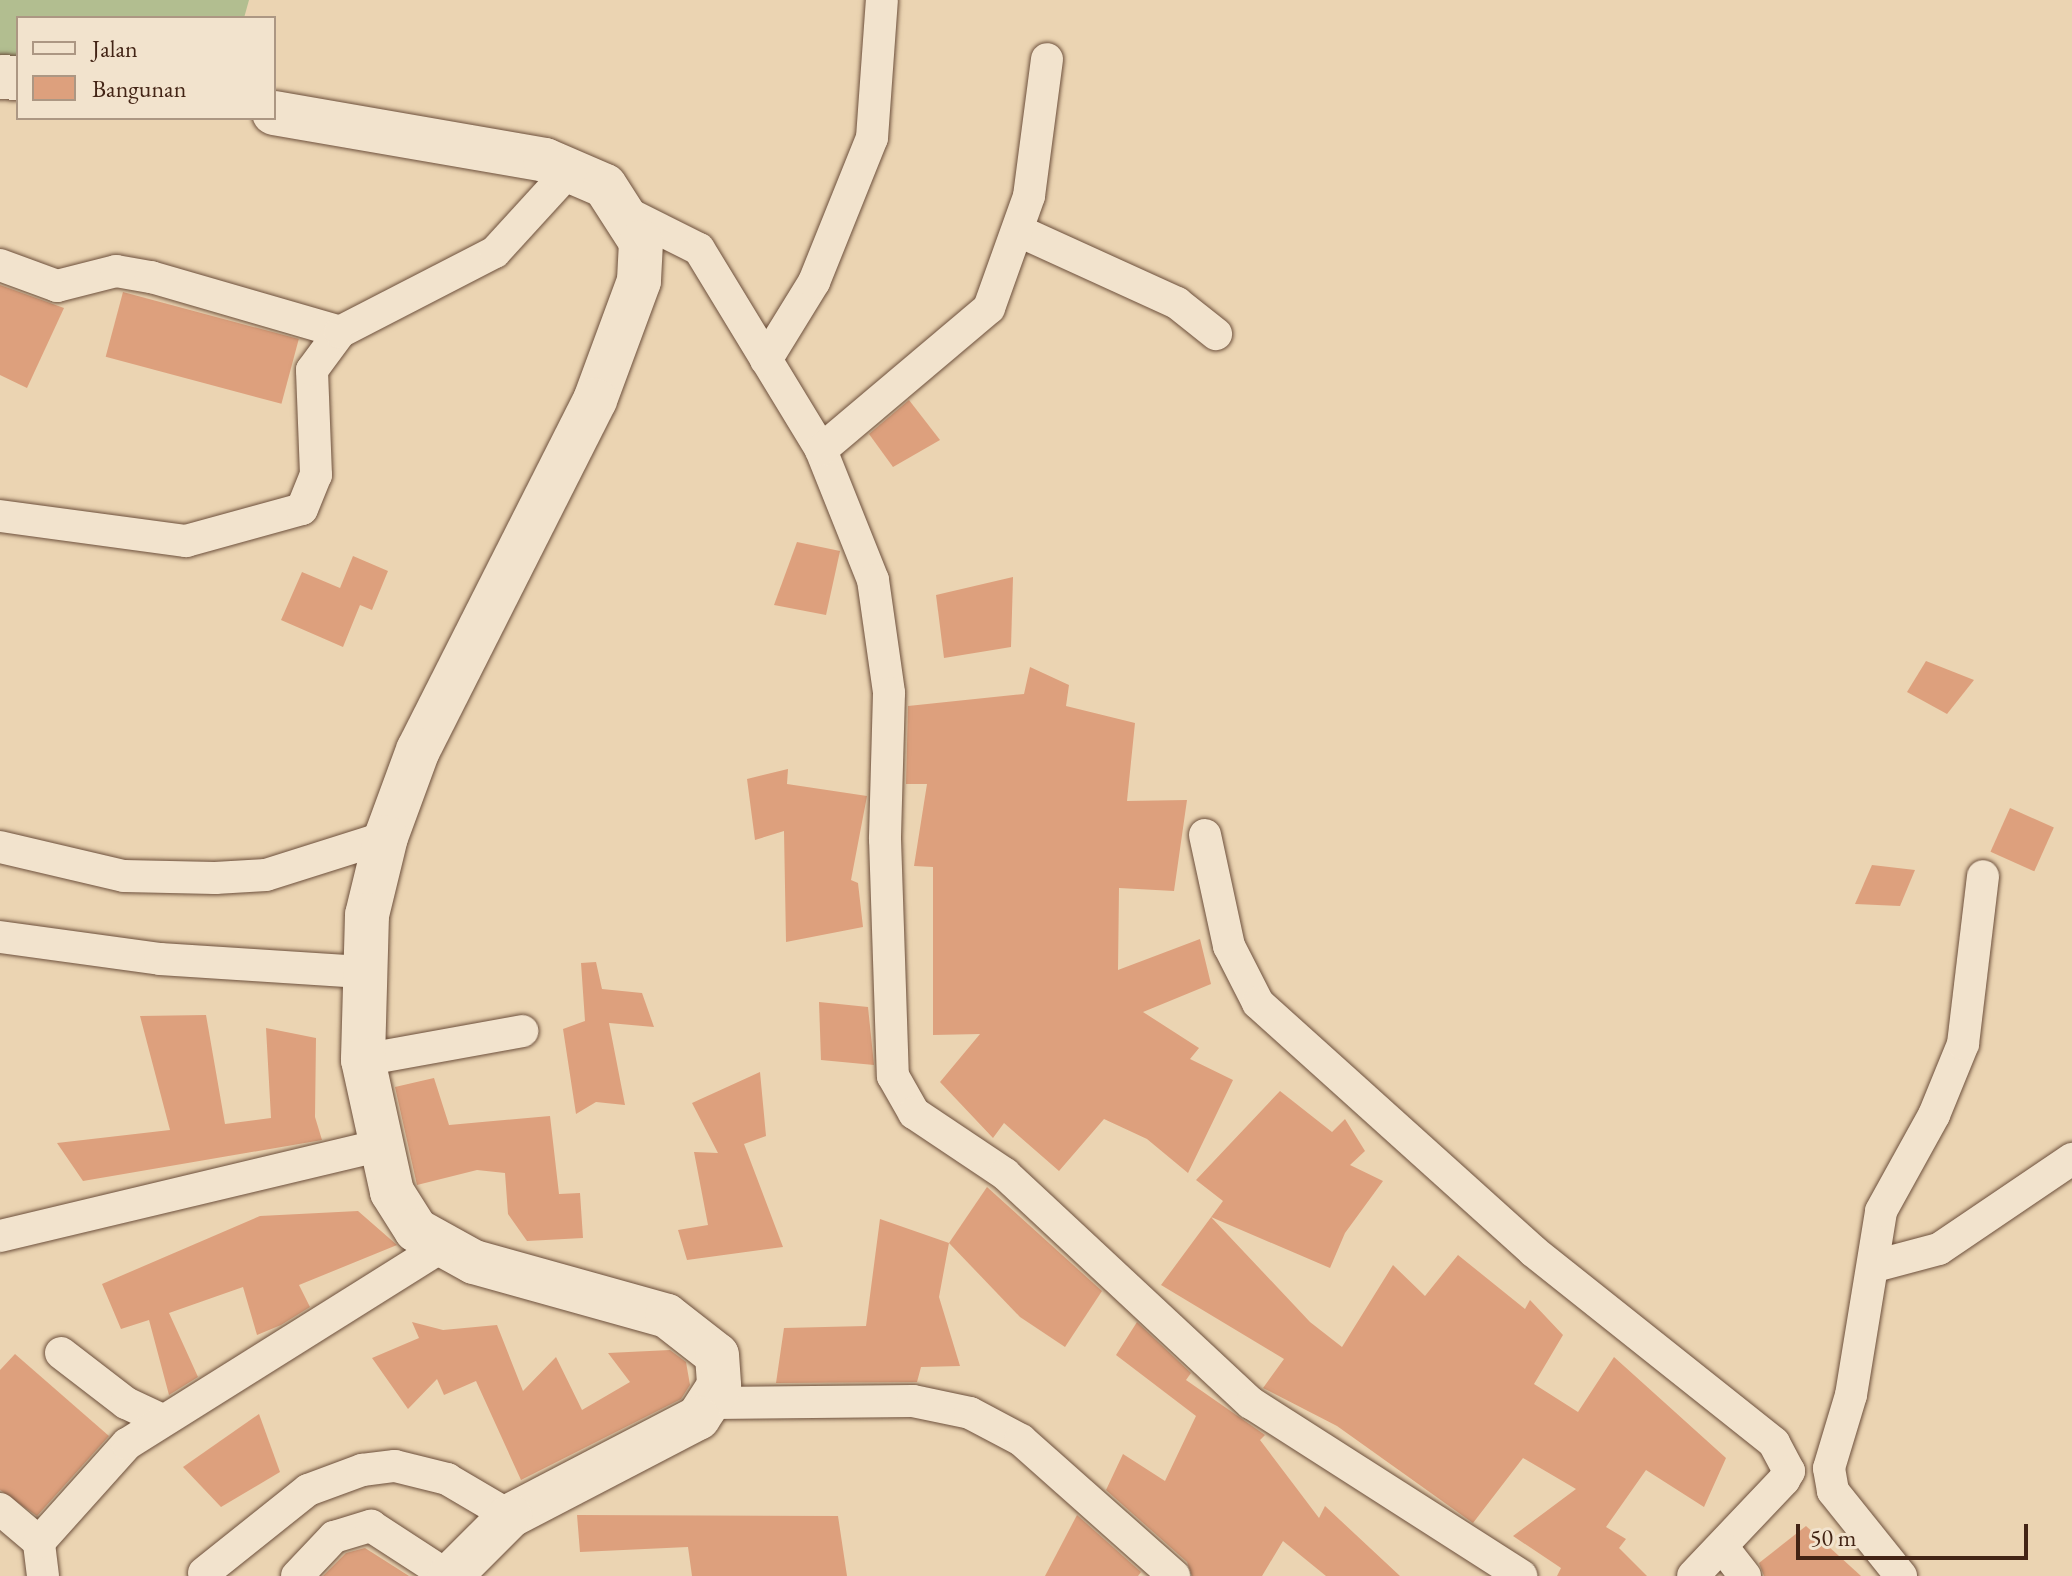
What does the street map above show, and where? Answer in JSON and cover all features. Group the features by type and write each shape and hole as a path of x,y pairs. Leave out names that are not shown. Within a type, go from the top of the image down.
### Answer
{"street":[{"path":"766,360 814,282 872,138 882,0"},
{"path":"821,450 989,308 1019,231 1047,59"},
{"path":"276,113 533,158 605,186 629,214 699,249 821,450 873,580 882,624 889,693 885,839 893,1076 914,1113 1016,1183 1251,1403 1521,1576"},
{"path":"0,516 186,541 302,509 316,475 312,370 340,332 495,252 568,172"},
{"path":"629,214 640,255 625,326 418,750 386,837 372,884 362,972 363,1060 379,1146 392,1192 416,1230 439,1248 667,1316 717,1355 714,1403"},
{"path":"1019,231 1177,303 1216,334"},
{"path":"0,265 57,286 116,271 151,277 340,332"},
{"path":"1205,835 1229,946 1258,1003 1533,1251 1774,1443 1789,1471 1833,1491 1901,1576"},
{"path":"0,847 124,876 215,878 266,875 386,837"},
{"path":"1833,1491 1829,1468 1875,1266 1888,1193 1934,1115 1963,1044 1983,876"},
{"path":"0,937 160,959 362,972"},
{"path":"363,1060 522,1031"},
{"path":"0,1236 379,1146"},
{"path":"1875,1266 1939,1249 2072,1159"},
{"path":"39,1542 127,1444 439,1248"},
{"path":"61,1353 126,1403 162,1420"},
{"path":"297,1576 334,1537 371,1526 449,1576 510,1516 663,1440 714,1403 913,1401 970,1413 1021,1440 1174,1576"},
{"path":"204,1573 308,1490 362,1470 395,1466 447,1479 510,1516"},
{"path":"1693,1576 1724,1549 1789,1471"},
{"path":"0,1509 39,1542 43,1576"},
{"path":"1724,1549 1745,1576"}],"green space":[{"path":"0,0 249,0 245,16 16,16 16,86 0,85"}],"building":[{"path":"0,285 64,308 27,388 0,375"},
{"path":"123,292 299,339 281,404 106,357"},
{"path":"909,400 940,440 893,467 869,434"},
{"path":"797,542 840,551 826,615 774,605"},
{"path":"353,556 388,571 372,610 360,605 343,647 281,620 302,572 340,588"},
{"path":"1013,577 1011,647 944,658 936,595"},
{"path":"1926,661 1974,680 1947,714 1907,692"},
{"path":"1030,667 1069,685 1066,706 1135,723 1127,801 1187,800 1174,891 1119,888 1118,970 1200,939 1211,984 1143,1012 1199,1048 1190,1059 1233,1080 1188,1173 1147,1139 1104,1119 1059,1171 1004,1123 993,1138 940,1082 980,1034 933,1035 933,867 914,866 927,784 906,784 908,706 1024,694"},
{"path":"788,769 787,784 867,796 851,880 858,883 863,927 786,942 784,831 755,840 747,779"},
{"path":"2010,808 2054,828 2034,871 1990,852"},
{"path":"1872,865 1915,870 1900,906 1855,904"},
{"path":"596,962 602,989 642,993 654,1027 609,1023 625,1105 596,1102 576,1114 563,1029 585,1021 581,963"},
{"path":"819,1002 868,1007 874,1065 821,1060"},
{"path":"206,1015 225,1124 271,1118 266,1028 316,1038 315,1117 322,1140 83,1181 57,1143 170,1130 140,1016"},
{"path":"760,1072 766,1136 744,1144 783,1247 687,1260 678,1230 708,1225 694,1152 718,1153 692,1103"},
{"path":"434,1078 449,1125 550,1116 559,1194 580,1193 583,1238 527,1241 508,1214 505,1173 477,1170 417,1185 395,1087"},
{"path":"1280,1091 1332,1132 1345,1119 1365,1151 1350,1165 1383,1181 1345,1233 1330,1268 1211,1217 1223,1201 1196,1180"},
{"path":"987,1187 1102,1291 1065,1347 1020,1317 949,1243"},
{"path":"358,1211 397,1245 299,1285 310,1307 281,1325 257,1335 243,1287 169,1313 198,1377 169,1395 149,1320 121,1329 102,1284 260,1216"},
{"path":"1211,1217 1310,1322 1342,1347 1393,1265 1425,1296 1458,1255 1525,1309 1530,1300 1563,1335 1534,1384 1578,1412 1614,1357 1726,1458 1704,1507 1646,1470 1606,1527 1626,1539 1619,1548 1647,1576 1557,1576 1561,1568 1513,1536 1576,1489 1523,1458 1473,1523 1337,1426 1263,1388 1284,1359 1161,1285"},
{"path":"880,1219 949,1243 939,1297 960,1366 921,1367 917,1382 776,1383 784,1328 866,1326"},
{"path":"412,1322 443,1330 497,1325 523,1391 556,1357 582,1410 630,1382 608,1353 670,1350 686,1362 690,1385 681,1399 521,1480 476,1381 444,1395 437,1379 408,1409 372,1358 419,1338"},
{"path":"1137,1322 1191,1373 1186,1380 1265,1435 1260,1440 1319,1518 1325,1506 1400,1576 1326,1576 1283,1541 1262,1576 1192,1576 1187,1562 1106,1490 1123,1454 1165,1481 1196,1416 1116,1355"},
{"path":"15,1354 109,1436 37,1516 0,1490 0,1370"},
{"path":"259,1414 280,1472 221,1507 183,1467"},
{"path":"577,1515 838,1516 847,1576 692,1576 688,1547 580,1552"},
{"path":"1077,1515 1141,1572 1138,1576 1045,1576"},
{"path":"1806,1526 1861,1576 1764,1576 1759,1563"},
{"path":"365,1548 409,1576 323,1576 346,1553"}]}
